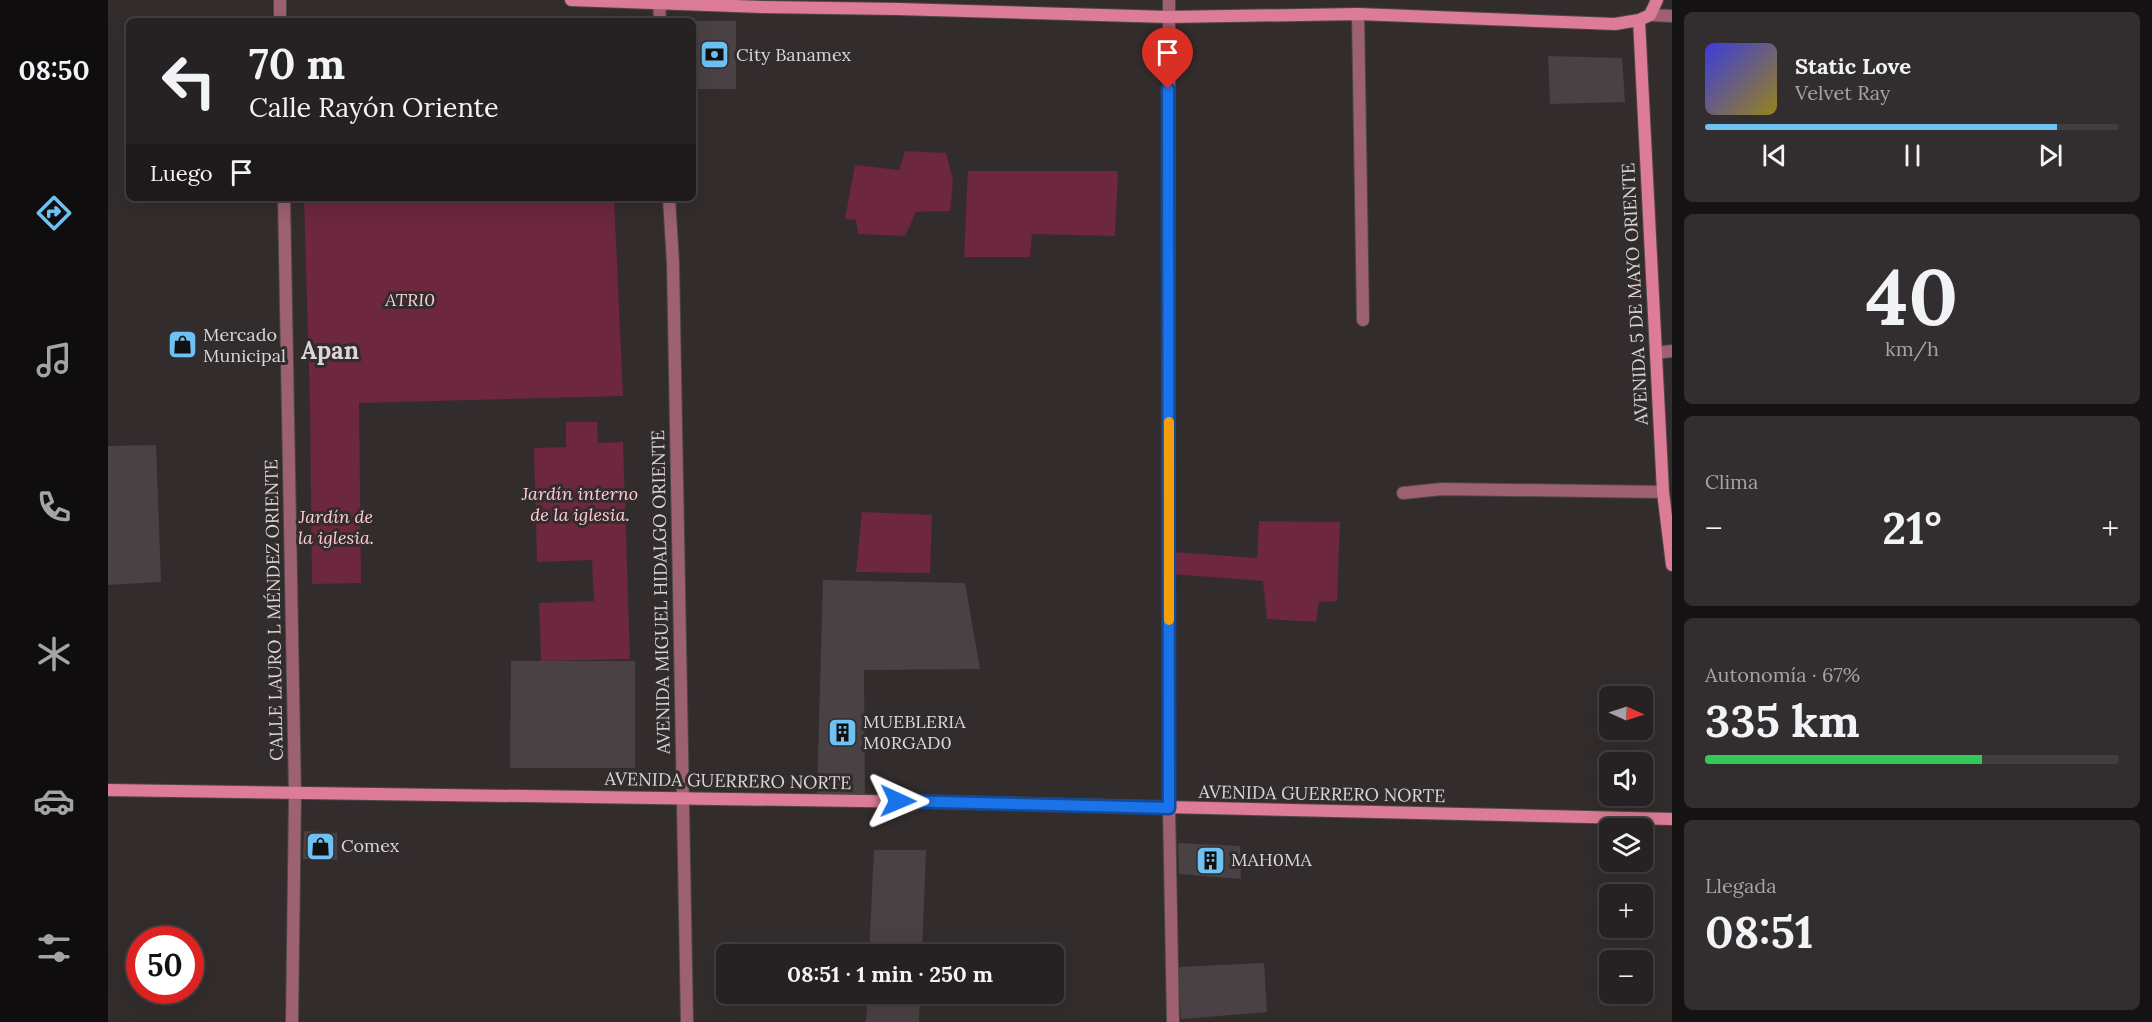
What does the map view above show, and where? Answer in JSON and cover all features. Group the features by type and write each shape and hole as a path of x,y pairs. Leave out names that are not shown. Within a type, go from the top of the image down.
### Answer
{"main road":[{"path":"571,0 659,1 762,8 898,9 1168,17 1358,14 1615,24 1645,17 1657,0"},
{"name":"AVENIDA 5 DE MAYO ORIENTE","path":"1645,17 1656,352 1663,492 1672,565"},
{"name":"AVENIDA GUERRERO NORTE","path":"108,790 295,795 982,803 1672,819"}],"street":[{"path":"280,0 280,18"},
{"path":"1169,0 1169,808 1173,1022"},
{"path":"659,1 660,18"},
{"path":"1358,14 1363,320"},
{"path":"1645,17 1672,16"},
{"name":"CALLE LAURO L MÉNDEZ ORIENTE","path":"284,201 295,795 292,1022"},
{"name":"AVENIDA MIGUEL HIDALGO ORIENTE","path":"669,201 673,263 687,1022"},
{"path":"1656,352 1672,351"},
{"path":"1403,493 1442,489 1663,492"}],"green space":[{"path":"905,151 946,153 953,180 950,211 916,212 905,236 858,234 856,220 845,219 855,165 899,170"},
{"path":"968,171 1118,171 1115,236 1032,234 1030,257 964,257"},
{"name":"ATRI0","path":"304,201 614,201 623,396 359,403 361,583 312,584"},
{"name":"Jardín interno de la iglesia.","path":"566,422 597,422 598,443 623,442 630,659 541,661 539,603 594,601 592,560 537,562 534,448 566,447"},
{"path":"862,512 932,515 930,573 856,572"},
{"path":"1259,521 1340,522 1337,601 1319,602 1316,622 1267,619 1263,581 1171,574 1173,552 1257,558"}],"building":[{"name":"City Banamex","path":"696,21 736,21 736,89 696,89"},
{"path":"1548,56 1622,58 1625,102 1550,104"},
{"path":"156,445 161,582 108,585 108,446"},
{"name":"MUEBLERIA M0RGAD0","path":"823,580 965,583 980,669 864,670 865,797 817,794"},
{"path":"511,661 635,661 635,768 510,768"},
{"name":"Comex","path":"304,831 337,833 337,860 303,859"},
{"name":"MAH0MA","path":"1178,843 1240,846 1241,879 1179,874"},
{"path":"874,850 926,850 922,944 869,944"},
{"path":"1264,963 1267,1012 1181,1019 1178,967"},
{"path":"867,1004 920,1004 919,1022 866,1022"}],"slow traffic":[{"path":"1169,422 1169,620"}],"place":[{"name":"City Banamex","path":"715,55"},
{"name":"Mercado Municipal","path":"182,345"},
{"name":"MUEBLERIA M0RGAD0","path":"842,732"},
{"name":"Comex","path":"320,846"},
{"name":"MAH0MA","path":"1210,860"}],"district":[{"name":"Apan","path":"330,351"}],"route":[{"path":"898,801 1169,808 1168,89"}],"park label":[{"name":"Jardín de la iglesia.","path":"336,527"}]}
